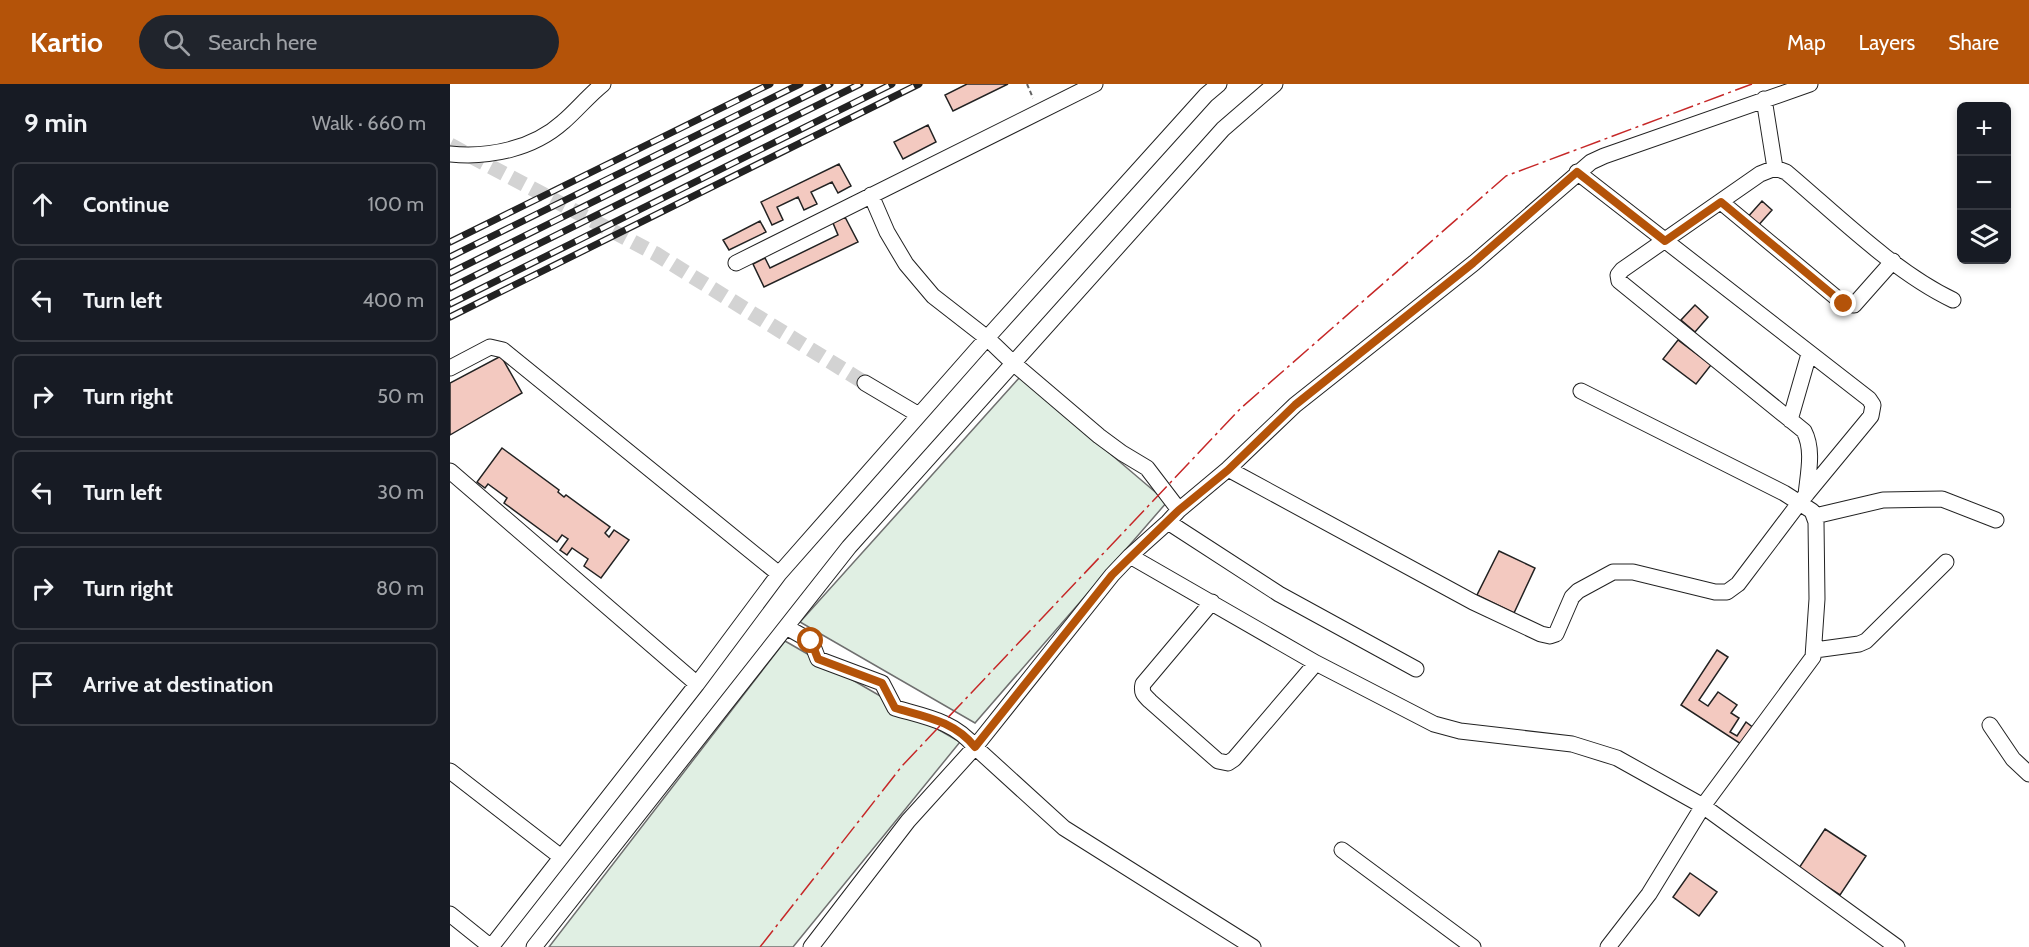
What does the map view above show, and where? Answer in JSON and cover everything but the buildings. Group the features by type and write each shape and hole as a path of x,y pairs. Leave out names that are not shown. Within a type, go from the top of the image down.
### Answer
{"street":[{"path":"450,154 495,153 531,142 561,124 603,84"},
{"path":"736,263 1095,84"},
{"path":"450,914 491,947 697,684 779,574 1206,94 1220,84"},
{"path":"534,947 849,546 1223,129 1275,84"},
{"path":"810,947 908,821 975,747 1112,575 1179,510 1228,470 1295,405 1473,263 1591,162 1810,84"},
{"path":"1764,99 1775,168"},
{"path":"1803,499 1809,444 1804,431 1619,281 1618,275 1760,174 1775,168 1786,172 1930,289 1953,300"},
{"path":"1228,470 1479,605 1529,630 1550,636 1556,634 1560,629 1567,603 1572,597 1578,591 1612,572 1633,572 1715,592 1732,590 1871,416 1873,405 1869,399 1577,172"},
{"path":"871,195 887,232 906,264 933,297 987,338 1099,436 1147,468 1179,510"},
{"path":"1721,202 1844,304 1854,305 1893,261"},
{"path":"450,368 490,347 503,350 779,574"},
{"path":"1790,420 1809,354"},
{"path":"865,383 919,415"},
{"path":"1581,391 1803,499 1815,516 1817,599 1815,650 1808,664 1703,806 1649,894 1608,947"},
{"path":"450,471 697,684"},
{"path":"1815,516 1883,500 1942,499 1996,520"},
{"path":"1168,522 1278,594 1416,669"},
{"path":"1130,556 1316,663 1434,724 1460,731 1572,744 1591,748 1617,758 1703,806 1897,947"},
{"path":"1815,650 1866,641 1946,562"},
{"path":"1212,602 1143,684 1142,690 1143,695 1218,761 1228,763 1234,759 1316,663"},
{"path":"786,627 811,641 818,659 882,683 895,708 946,723 964,734 975,747 1064,828 1253,947"},
{"path":"1990,726 2013,759 2029,774"},
{"path":"450,771 561,857"},
{"path":"1342,850 1473,947"}],"green space":[{"path":"1020,377 1167,502 975,723 800,622"},
{"path":"785,641 960,742 793,947 549,947"}],"tunnel":[{"path":"450,145 656,254 865,383"}],"railway":[{"path":"450,242 770,84"},
{"path":"450,257 800,84"},
{"path":"450,273 830,84"},
{"path":"450,288 860,84"},
{"path":"450,304 892,84"},
{"path":"450,317 919,84"}],"power":[{"path":"760,947 902,766 1241,408 1506,176 1752,84"}],"route":[{"path":"811,641 818,659 882,683 895,708 946,723 964,734 975,747 1112,575 1130,556 1179,510 1228,470 1295,405 1473,263 1577,172 1665,241 1721,202 1844,304"}]}
